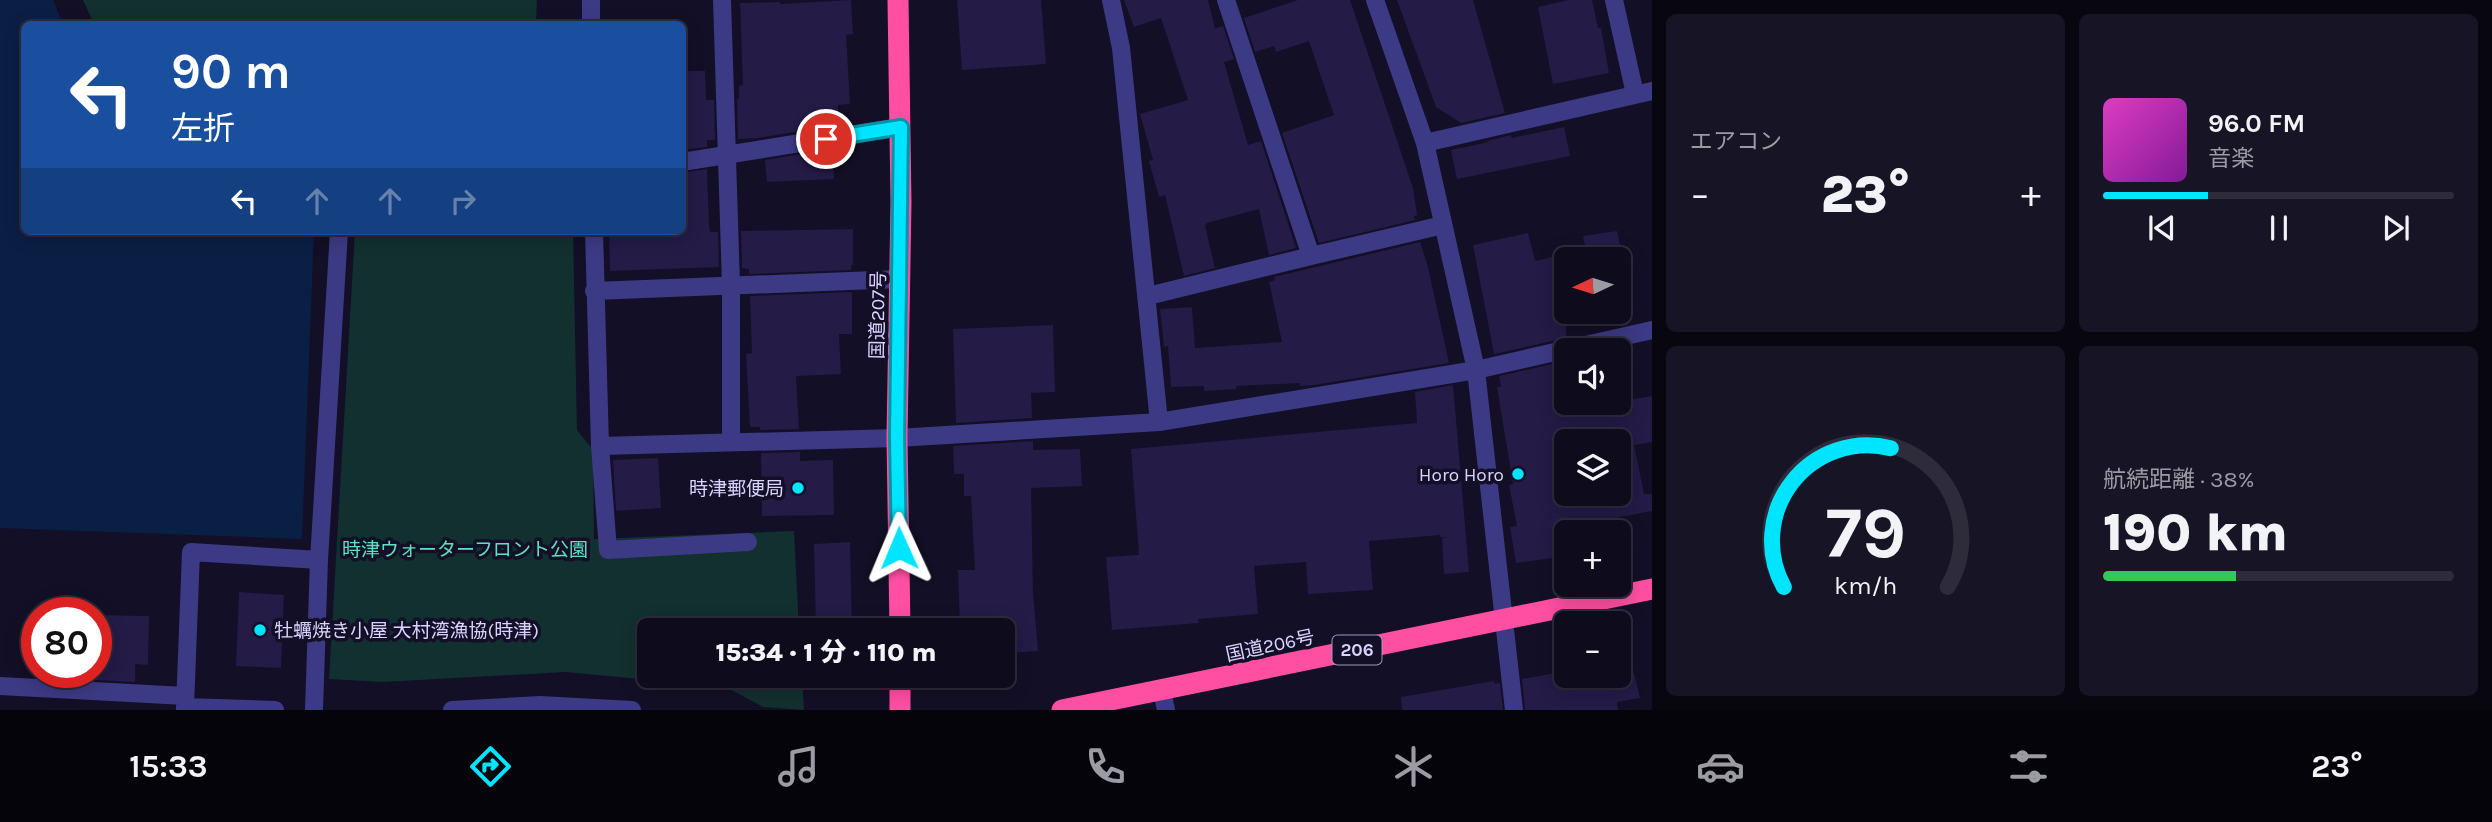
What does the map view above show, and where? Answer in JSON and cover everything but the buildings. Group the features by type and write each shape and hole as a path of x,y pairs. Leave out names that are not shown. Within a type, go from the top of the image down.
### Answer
{"highway":[{"name":"国道207号","path":"898,0 901,127 897,438 900,618"},
{"name":"国道206号","path":"1062,710 1164,701 1503,618 1652,589"},
{"path":"900,688 900,710"}],"street":[{"path":"591,0 591,21"},
{"path":"722,0 731,285 731,441"},
{"path":"1111,0 1121,48 1159,422"},
{"path":"1226,0 1311,256"},
{"path":"1375,0 1424,143 1476,370 1514,710"},
{"path":"1424,143 1643,93 1614,0"},
{"path":"686,161 901,127"},
{"path":"1148,296 1443,225"},
{"path":"314,710 339,235"},
{"path":"594,235 600,446 608,550 748,541"},
{"path":"594,291 900,279"},
{"path":"600,446 897,438 1159,422 1476,370 1652,330"},
{"path":"185,704 191,552 320,560"},
{"path":"0,686 275,710"},
{"path":"452,710 540,705 632,710"}],"green space":[{"path":"83,0 537,0 536,21 93,21"},
{"name":"時津ウォーターフロント公園","path":"355,235 573,235 577,430 593,450 594,539 794,531 798,618 637,618 637,679 565,672 383,682 329,679"},
{"name":"時津ウォーターフロント公園","path":"728,688 803,688 804,710 763,707"}],"water":[{"path":"0,0 53,0 62,21 21,21 21,235 314,235 302,539 0,528"}],"place":[{"name":"Horo Horo","path":"1518,474"},
{"name":"時津郵便局","path":"798,488"},
{"name":"牡蠣焼き小屋 大村湾漁協(時津)","path":"260,630"}],"route":[{"path":"826,139 901,127 897,438 899,548"}]}
